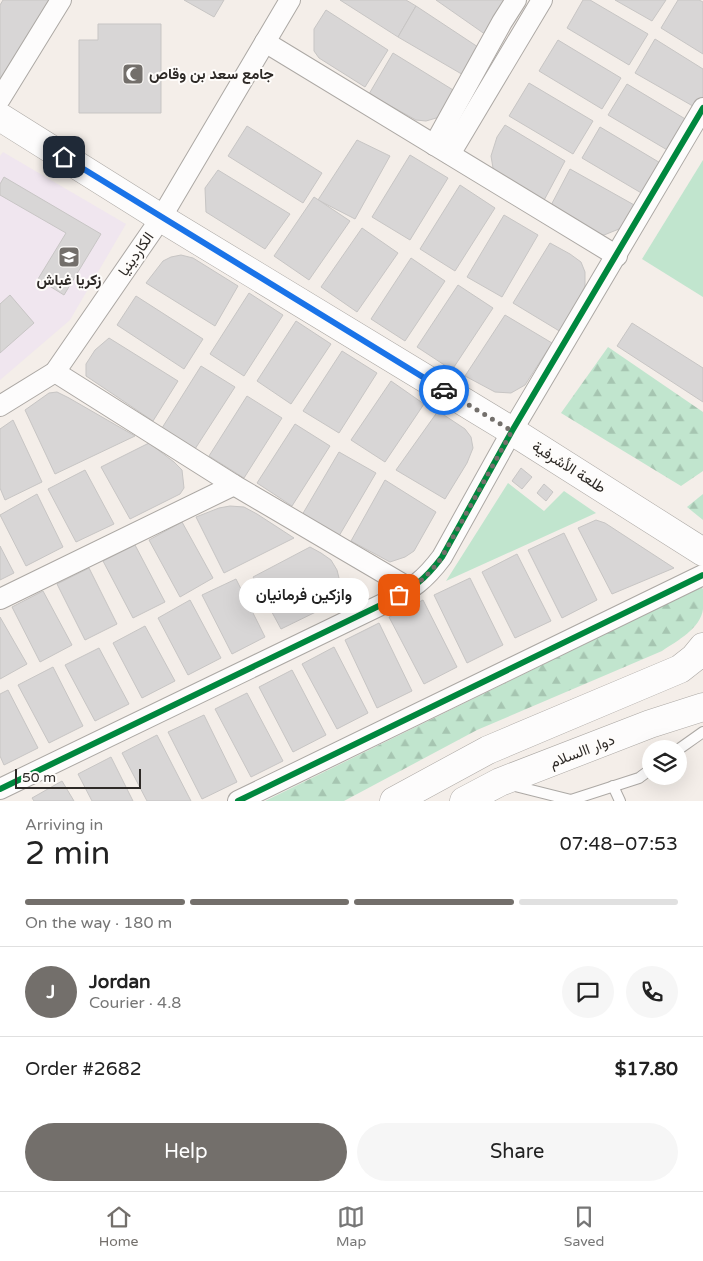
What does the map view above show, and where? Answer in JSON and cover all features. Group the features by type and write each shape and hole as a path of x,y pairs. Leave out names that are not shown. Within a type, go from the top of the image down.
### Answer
{"main road":[{"name":"طلعة الأشرفية","path":"0,117 161,218 512,431 703,552"},
{"path":"394,801 488,750 680,669 694,658 703,647"},
{"name":"دوار االسلام","path":"464,801 500,782 650,724 703,707"}],"street":[{"path":"0,99 61,0"},
{"name":"الكاردينيا","path":"0,406 55,372 161,218 290,0"},
{"path":"442,150 516,0"},
{"path":"442,150 542,0"},
{"path":"265,42 617,256"},
{"path":"0,788 411,589 428,575 442,557 512,431 703,108"},
{"path":"55,372 234,485 411,589"},
{"path":"0,599 234,485"},
{"path":"238,801 703,575"}],"lane":[{"path":"687,743 703,732"},
{"path":"500,782 571,800 642,776"},
{"path":"613,786 620,801"}],"shaded area":[{"path":"3,152 126,224 70,320 0,380 0,156"}],"green space":[{"path":"703,160 703,297 642,259"},
{"path":"608,347 703,412 703,471 681,486 561,413"},
{"path":"508,483 544,511 564,491 596,513 446,581"},
{"path":"703,494 703,520 687,507"},
{"path":"701,587 703,589 703,609 698,622 681,638 662,651 477,730 344,801 265,801"}],"building":[{"path":"3,0 52,0 0,86 0,5"},
{"path":"184,0 224,0 214,17"},
{"path":"340,0 406,0 416,6 398,37"},
{"path":"436,0 503,0 512,6 489,37"},
{"path":"583,0 590,0 648,34 629,65 567,28"},
{"path":"615,0 666,0 652,21"},
{"path":"678,0 699,0 703,2 703,54 661,28"},
{"path":"416,6 481,49 465,76 398,37"},
{"path":"326,10 388,50 365,87 319,58 314,51 314,29"},
{"path":"98,24 161,24 161,113 79,113 79,40 98,40"},
{"path":"655,39 703,69 703,99 698,109 635,73"},
{"path":"558,40 621,78 602,109 539,71"},
{"path":"393,53 458,93 443,116 426,121 416,120 369,94"},
{"path":"529,83 593,121 573,154 509,116"},
{"path":"627,84 687,120 669,151 608,115"},
{"path":"505,125 565,161 542,204 494,174 491,156 497,137"},
{"path":"247,126 322,173 303,203 228,156"},
{"path":"600,127 662,164 643,194 582,158"},
{"path":"357,140 390,156 355,219 318,200"},
{"path":"410,155 448,178 410,240 372,217"},
{"path":"570,169 636,206 624,227 604,235 592,234 548,211"},
{"path":"218,170 290,214 265,249 206,212 205,188"},
{"name":"زكريا غباش","path":"4,177 101,234 64,295 38,279 66,233 0,195 0,184"},
{"path":"460,185 495,208 455,271 420,249"},
{"path":"314,197 350,221 309,280 274,256"},
{"path":"504,215 538,235 502,297 467,277"},
{"path":"362,228 398,253 357,312 321,287"},
{"path":"550,243 581,262 585,272 585,286 561,332 513,303"},
{"path":"181,255 193,258 238,286 215,326 146,283 163,261"},
{"path":"411,258 445,281 405,341 371,319"},
{"path":"458,285 493,308 452,370 417,347"},
{"path":"249,293 283,315 244,376 210,354"},
{"path":"10,295 34,323 0,353 0,304"},
{"path":"136,296 203,339 184,369 117,325"},
{"path":"505,315 552,343 525,385 511,393 495,392 465,376"},
{"path":"296,321 331,344 291,404 257,381"},
{"path":"632,323 703,368 703,402 617,346"},
{"path":"109,338 178,381 153,421 86,376 86,364 95,350"},
{"path":"342,351 377,373 339,433 303,411"},
{"path":"201,366 235,387 195,449 162,428"},
{"path":"391,381 424,404 385,462 351,440"},
{"path":"57,392 135,436 55,474 25,410 49,393"},
{"path":"247,396 282,418 244,478 209,456"},
{"path":"438,411 465,429 471,437 473,448 467,463 445,499 396,470"},
{"path":"13,420 42,482 5,500 0,488 0,429"},
{"path":"295,424 330,446 292,506 257,483"},
{"path":"149,443 182,470 184,488 180,494 130,519 101,467"},
{"path":"339,452 376,473 339,536 302,515"},
{"path":"521,468 532,477 522,489 512,481"},
{"path":"85,470 114,524 76,542 48,489"},
{"path":"385,480 436,512 414,551 405,557 390,562 351,541"},
{"path":"544,484 553,492 546,501 537,493"},
{"path":"37,494 63,547 26,566 0,515"},
{"path":"230,506 244,507 294,538 224,573 196,517"},
{"path":"596,520 605,523 674,568 612,594 578,528"},
{"path":"182,522 213,578 180,597 149,540"},
{"path":"564,533 597,600 562,618 528,550"},
{"path":"135,545 165,602 133,618 103,561"},
{"path":"0,546 14,573 0,580"},
{"path":"310,547 331,560 337,570 341,586 335,598 326,607 281,629 253,577"},
{"path":"517,554 551,621 515,638 482,572"},
{"path":"89,568 117,624 85,640 57,584"},
{"path":"470,578 503,645 467,663 434,595"},
{"path":"236,579 265,637 232,654 202,595"},
{"path":"43,591 72,645 40,662 12,607"},
{"path":"190,600 221,658 188,675 158,618"},
{"path":"423,600 457,667 424,684 389,617"},
{"path":"0,617 27,664 0,679"},
{"path":"379,623 412,691 377,708 345,640"},
{"path":"145,626 175,681 142,698 113,643"},
{"path":"334,647 368,713 337,729 302,664"},
{"path":"99,648 129,704 95,721 65,665"},
{"path":"53,667 83,726 49,743 18,685"},
{"path":"292,670 326,735 293,752 259,687"},
{"path":"8,690 38,748 4,765 0,756 0,694"},
{"path":"247,693 283,761 251,777 215,709"},
{"path":"204,715 237,782 202,799 168,732"},
{"path":"157,735 191,801 147,801 122,753"},
{"path":"111,757 133,801 92,801 78,774"},
{"path":"62,781 74,801 34,801 32,798"}],"cycle path":[{"path":"0,789 387,602 424,578 442,557 512,431 703,108"},
{"path":"238,801 703,575"}],"way so far":[{"path":"399,595 411,589 428,575 442,557 512,431 444,390"}],"place":[{"name":"جامع سعد بن وقاص","path":"133,74"},
{"name":"زكريا غباش","path":"69,257"},
{"name":"وازكين فرمانيان","path":"399,595"}],"route":[{"path":"64,157 444,390"}]}
